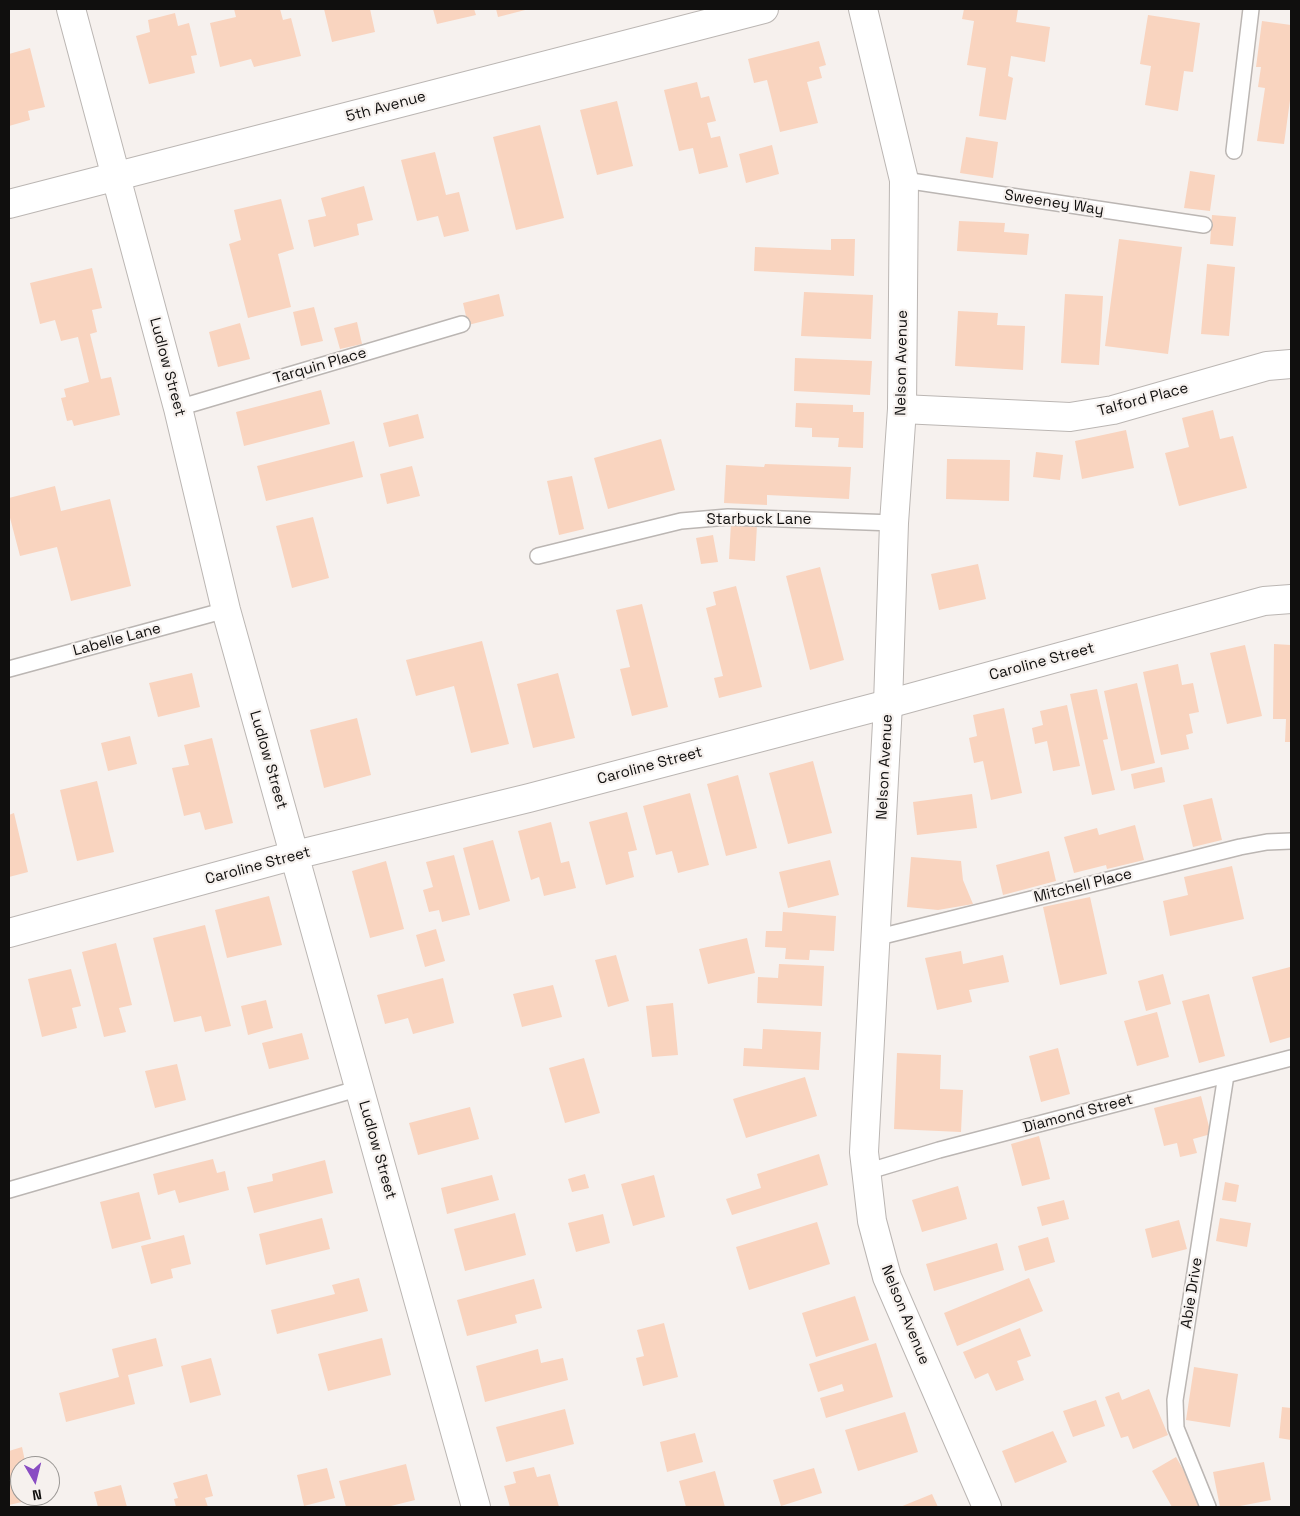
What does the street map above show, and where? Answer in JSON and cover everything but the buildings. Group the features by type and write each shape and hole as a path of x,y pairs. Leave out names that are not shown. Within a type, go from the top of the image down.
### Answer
{"street":[{"name":"Ludlow Street","path":"71,9 178,408 226,610 476,1507"},
{"name":"5th Avenue","path":"9,204 764,9"},
{"name":"Nelson Avenue","path":"863,9 904,180 902,409 894,523 888,704 864,1152 872,1221 887,1277 986,1507"},
{"name":"Talford Place","path":"902,409 1070,417 1113,410 1259,368 1291,364"},
{"name":"Caroline Street","path":"9,933 295,855 529,798 888,704 1264,601 1291,599"}],"lane":[{"path":"1234,151 1251,9"},
{"name":"Sweeney Way","path":"904,180 1204,225"},
{"name":"Tarquin Place","path":"178,408 462,324"},
{"name":"Starbuck Lane","path":"538,556 680,521 728,517 894,523"},
{"name":"Labelle Lane","path":"9,670 226,610"},
{"name":"Mitchell Place","path":"876,938 1240,847 1268,842 1291,842"},
{"name":"Diamond Street","path":"866,1172 939,1150 1291,1058"},
{"name":"Abie Drive","path":"1208,1507 1176,1428 1175,1400 1226,1075"},
{"path":"9,1190 360,1088"}]}
